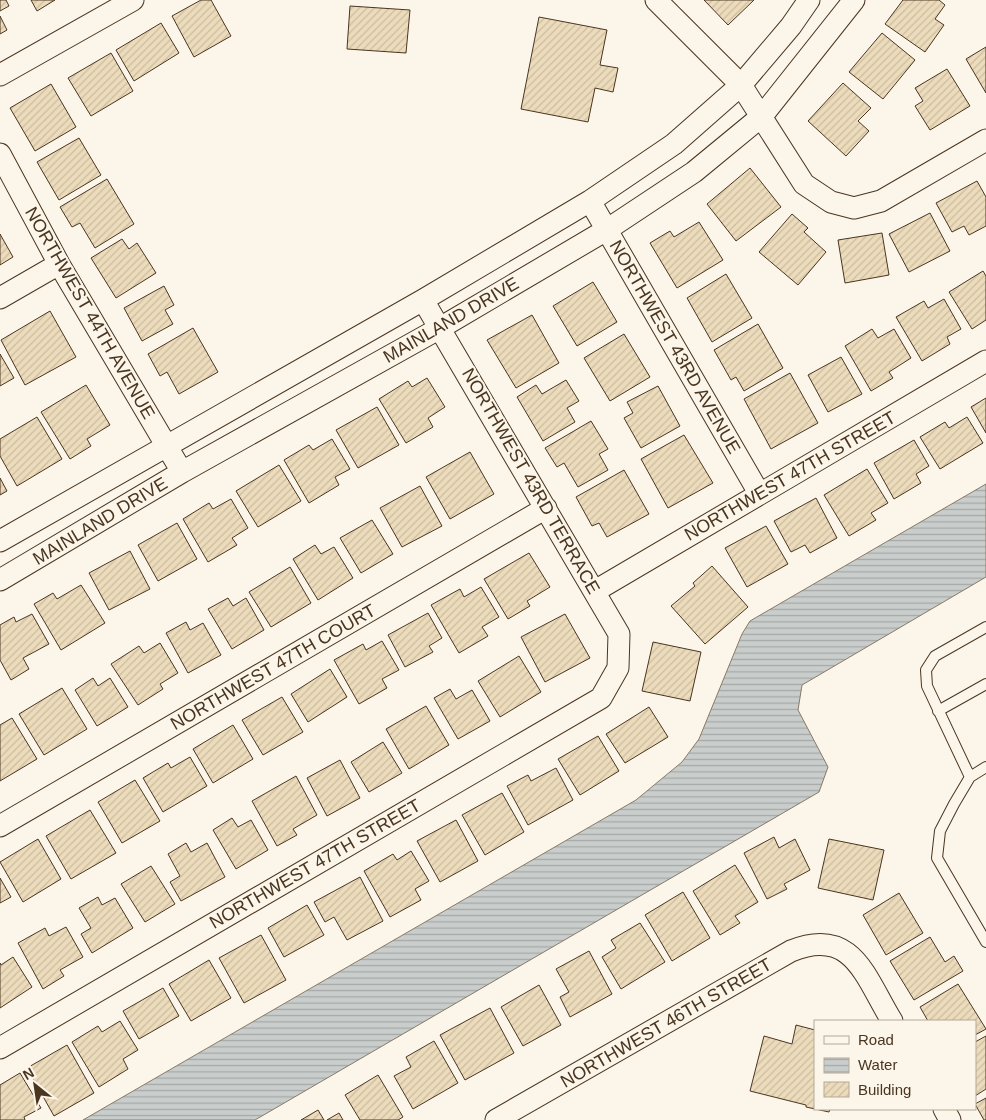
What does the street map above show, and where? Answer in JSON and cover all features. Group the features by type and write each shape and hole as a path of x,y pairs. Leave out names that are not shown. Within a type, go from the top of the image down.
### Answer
{"street":[{"path":"0,75 133,0"},
{"path":"656,0 741,85 804,184 831,202 854,208 882,201 986,140"},
{"name":"MAINLAND DRIVE","path":"0,542 166,445 423,300 590,201 674,144 741,85 791,26 809,0"},
{"name":"MAINLAND DRIVE","path":"0,580 182,472 440,328 608,230 694,172 762,116 854,0"},
{"name":"NORTHWEST 44TH AVENUE","path":"0,154 59,264 182,472"},
{"name":"NORTHWEST 43RD AVENUE","path":"590,201 759,493"},
{"path":"0,298 59,264"},
{"name":"NORTHWEST 43RD TERRACE","path":"423,300 596,591 619,634 618,668"},
{"name":"NORTHWEST 47TH STREET","path":"596,591 759,493 986,361"},
{"name":"NORTHWEST 47TH COURT","path":"0,826 546,508"},
{"name":"NORTHWEST 47TH STREET","path":"0,1048 601,698 618,668"},
{"name":"NORTHWEST 46TH STREET","path":"496,1120 792,951 805,946 819,944 840,947 848,953 860,968 891,1020"}],"lane":[{"path":"970,777 927,686 926,670 935,656 986,627"},
{"path":"938,711 986,684"},
{"path":"986,768 970,777 940,831 937,858 986,942"}],"water":[{"path":"986,484 986,577 802,685 798,710 828,767 819,792 255,1120 83,1120 636,800 682,762 699,739 742,634 750,621"}],"building":[{"path":"0,0 6,0 9,6 0,11"},
{"path":"31,0 55,0 37,11"},
{"path":"201,0 211,0 231,36 194,57 172,16"},
{"path":"704,0 754,0 728,25"},
{"path":"903,0 939,0 945,5 935,19 944,25 925,52 885,24"},
{"path":"350,6 410,10 406,53 347,49"},
{"path":"0,16 7,30 0,34"},
{"path":"539,17 607,30 600,65 618,68 613,92 595,88 588,122 521,109"},
{"path":"161,23 179,53 134,81 116,50"},
{"path":"882,33 915,60 883,99 849,72"},
{"path":"986,47 986,93 966,59"},
{"path":"111,53 133,91 91,116 68,78"},
{"path":"947,69 970,106 930,130 915,106 923,101 915,88"},
{"path":"843,83 871,108 858,121 869,131 846,156 808,121"},
{"path":"51,84 76,127 35,151 10,108"},
{"path":"79,138 101,175 59,200 37,162"},
{"path":"750,168 781,207 736,241 707,204"},
{"path":"107,179 134,224 95,248 80,223 72,227 60,207"},
{"path":"977,181 986,197 986,226 969,235 964,226 952,232 936,203"},
{"path":"930,213 950,251 909,272 889,234"},
{"path":"792,214 808,228 804,232 826,252 798,285 759,252"},
{"path":"699,222 723,260 677,288 650,243 670,231 674,237"},
{"path":"882,233 889,275 845,283 838,240"},
{"path":"0,234 13,257 0,265"},
{"path":"122,239 129,249 137,243 156,273 116,298 91,258"},
{"path":"983,271 986,276 986,320 972,329 949,292"},
{"path":"726,274 752,318 712,342 687,298"},
{"path":"593,282 617,322 577,346 553,306"},
{"path":"164,286 174,305 165,310 173,324 142,341 124,308"},
{"path":"944,299 961,329 947,337 950,344 922,361 896,317 924,301 928,308"},
{"path":"50,311 76,357 25,385 1,340"},
{"path":"532,315 559,363 516,388 487,340"},
{"path":"758,324 783,368 744,391 736,377 731,380 714,350"},
{"path":"193,328 218,372 179,394 167,372 160,376 148,354"},
{"path":"872,329 878,338 894,329 911,358 889,372 893,378 871,391 845,346"},
{"path":"624,334 650,377 610,401 584,358"},
{"path":"0,354 14,378 0,386"},
{"path":"841,357 862,394 828,412 808,375"},
{"path":"790,373 818,423 771,449 744,399"},
{"path":"427,378 445,407 428,418 433,427 406,443 379,399 408,381 412,387"},
{"path":"566,380 579,401 567,408 575,422 543,441 517,397 536,385 542,394"},
{"path":"86,385 110,425 87,439 91,446 70,459 41,412"},
{"path":"658,386 680,426 641,448 624,418 633,413 627,402"},
{"path":"986,398 986,433 971,407"},
{"path":"377,407 399,445 358,468 336,430"},
{"path":"37,417 62,459 17,486 0,456 0,439"},
{"path":"967,417 983,443 940,469 920,437 945,422 949,428"},
{"path":"591,421 608,449 599,454 608,470 578,487 564,463 557,467 545,448"},
{"path":"684,435 713,483 668,508 641,459"},
{"path":"332,439 350,469 335,477 339,485 309,503 284,460 309,445 313,450"},
{"path":"914,440 929,466 916,474 921,483 894,499 874,463"},
{"path":"470,452 494,494 450,519 426,477"},
{"path":"279,465 301,501 258,527 236,491"},
{"path":"867,469 888,503 871,513 876,520 849,536 824,495"},
{"path":"624,470 649,514 607,537 599,523 592,526 576,497"},
{"path":"0,478 7,491 0,495"},
{"path":"420,486 442,526 402,547 380,508"},
{"path":"816,498 837,538 810,553 805,545 791,552 774,521"},
{"path":"231,499 248,528 232,538 237,545 208,562 183,519 209,503 213,509"},
{"path":"372,520 393,554 361,573 340,538"},
{"path":"177,523 197,559 158,581 138,545"},
{"path":"766,526 788,564 747,587 725,548"},
{"path":"315,545 321,554 334,547 353,578 318,600 293,559"},
{"path":"130,551 150,589 109,610 89,573"},
{"path":"529,553 550,587 527,601 530,606 508,619 484,579"},
{"path":"712,566 748,607 705,644 671,606 695,586 693,583"},
{"path":"290,567 311,603 271,627 249,592"},
{"path":"81,585 105,623 61,650 34,604 53,593 57,599"},
{"path":"481,587 499,617 482,627 488,636 459,653 431,605 460,589 464,597"},
{"path":"228,598 233,606 246,598 264,630 232,649 208,609"},
{"path":"428,613 442,638 429,646 433,652 405,667 388,635"},
{"path":"32,614 49,644 23,658 29,669 11,680 0,660 0,625 14,617 16,622"},
{"path":"565,614 590,658 545,682 521,637"},
{"path":"186,622 190,630 203,623 221,655 188,673 166,633"},
{"path":"382,641 399,670 382,679 387,688 359,704 334,660 363,644 366,650"},
{"path":"653,642 701,652 690,701 642,691"},
{"path":"160,643 178,673 160,684 163,689 138,705 111,664 139,646 144,653"},
{"path":"519,656 541,692 500,717 478,681"},
{"path":"330,669 347,697 308,722 291,694"},
{"path":"93,678 98,686 110,678 128,707 97,726 75,690"},
{"path":"62,688 87,729 44,755 19,714"},
{"path":"450,689 456,699 472,690 490,721 458,739 434,698"},
{"path":"282,697 303,732 263,755 242,720"},
{"path":"426,706 449,745 409,769 386,729"},
{"path":"649,707 668,737 625,763 606,734"},
{"path":"12,718 37,759 0,781 0,725"},
{"path":"233,725 253,759 213,783 193,749"},
{"path":"598,736 619,771 580,795 558,759"},
{"path":"383,742 402,773 369,792 351,762"},
{"path":"190,757 207,786 163,812 143,778 168,763 171,768"},
{"path":"340,760 360,798 327,816 307,778"},
{"path":"556,768 573,800 528,825 507,786 528,775 531,781"},
{"path":"296,776 317,815 293,829 297,835 277,846 252,801"},
{"path":"135,780 160,821 122,843 98,802"},
{"path":"502,793 524,832 485,855 462,815"},
{"path":"90,810 116,853 71,879 46,836"},
{"path":"232,818 238,827 251,820 268,850 236,869 213,830"},
{"path":"456,820 478,861 440,882 417,841"},
{"path":"774,837 779,848 795,839 810,870 784,884 787,889 767,899 744,853"},
{"path":"38,839 61,879 23,902 0,862"},
{"path":"829,839 884,850 873,900 818,888"},
{"path":"186,843 191,852 207,843 225,877 181,901 170,882 180,876 168,854"},
{"path":"411,851 429,881 415,889 421,900 390,917 364,871 393,854 397,860"},
{"path":"735,865 758,902 735,916 740,923 720,935 693,891"},
{"path":"151,866 175,904 145,922 121,884"},
{"path":"360,877 383,921 347,940 334,917 325,922 314,902"},
{"path":"0,878 11,897 0,903"},
{"path":"683,892 710,938 672,961 645,915"},
{"path":"899,893 923,933 886,955 863,915"},
{"path":"98,897 102,905 115,898 133,928 92,953 81,934 91,928 79,908"},
{"path":"307,905 324,935 284,957 268,928"},
{"path":"640,923 665,962 621,989 602,957 616,948 611,940"},
{"path":"66,927 83,957 60,970 64,976 43,989 18,943 45,928 49,936"},
{"path":"261,935 286,980 244,1003 219,958"},
{"path":"930,937 945,962 954,956 963,971 914,1000 890,961"},
{"path":"589,951 612,994 570,1017 560,997 569,992 556,969"},
{"path":"13,957 32,987 0,1008 0,963 1,965"},
{"path":"209,960 231,998 191,1021 169,984"},
{"path":"958,984 986,1029 976,1034 976,1020 927,1020 920,1007"},
{"path":"539,985 561,1025 523,1046 501,1007"},
{"path":"163,988 179,1016 139,1039 123,1011"},
{"path":"490,1008 514,1053 465,1080 440,1035"},
{"path":"120,1021 138,1050 123,1059 128,1069 99,1087 72,1042 98,1026 102,1032"},
{"path":"796,1025 814,1030 814,1109 750,1091 764,1036 792,1044"},
{"path":"986,1036 986,1089 976,1095 976,1041"},
{"path":"434,1041 458,1083 413,1109 394,1076 411,1067 406,1057"},
{"path":"67,1045 94,1093 54,1116 27,1068"},
{"path":"20,1073 41,1108 24,1117 25,1120 0,1120 0,1085"},
{"path":"378,1075 403,1117 398,1120 360,1120 345,1095"},
{"path":"986,1098 986,1120 984,1120 976,1103"},
{"path":"318,1110 324,1120 301,1120"},
{"path":"339,1113 343,1120 327,1120"}]}
